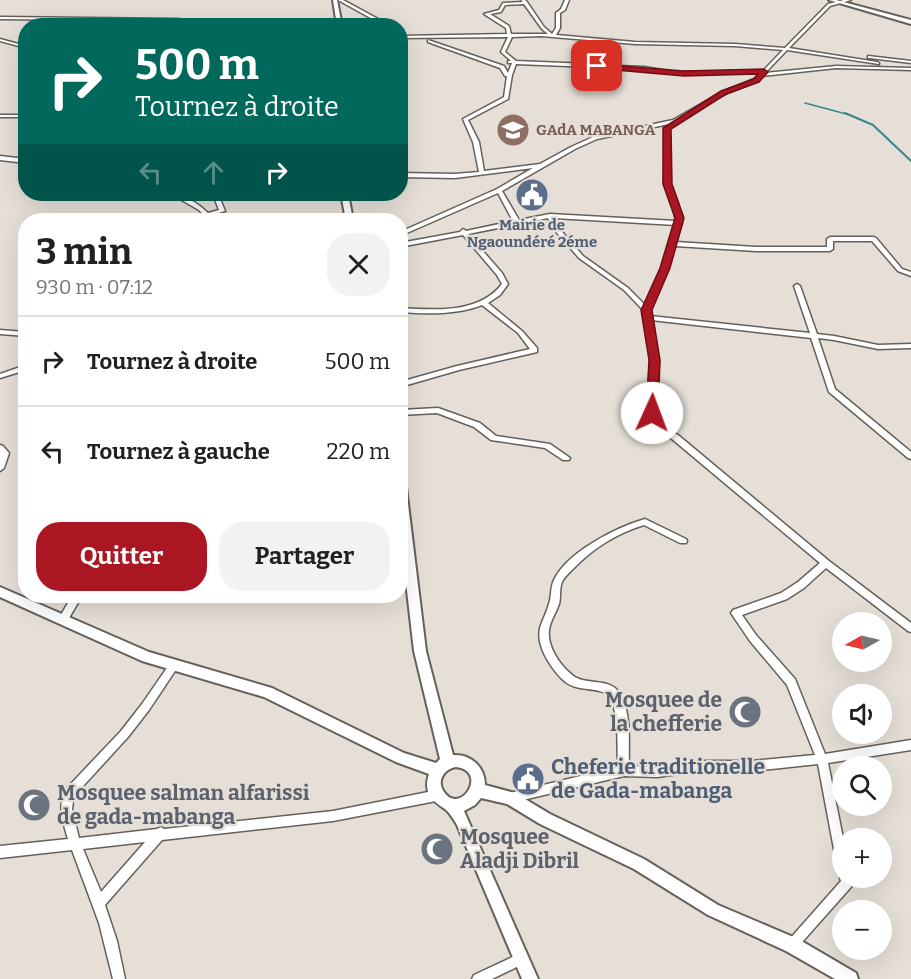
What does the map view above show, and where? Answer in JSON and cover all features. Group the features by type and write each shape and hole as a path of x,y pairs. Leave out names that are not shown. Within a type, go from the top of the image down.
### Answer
{"street":[{"path":"335,0 338,18"},
{"path":"340,0 374,18"},
{"path":"553,36 558,28 558,13 563,10 567,0"},
{"path":"831,0 911,22"},
{"path":"647,314 674,244 679,224 675,203 667,184 667,128 724,93 756,80 829,5 849,0"},
{"path":"515,62 503,52 510,37 508,27 486,14 500,11 504,4 524,1 543,28 553,36"},
{"path":"0,18 18,18"},
{"path":"408,35 461,50 502,67 507,75 509,87 506,98 465,119 476,142 482,173"},
{"path":"408,37 553,36 635,43 786,49 909,69"},
{"path":"0,40 18,45"},
{"path":"580,52 597,66"},
{"path":"831,55 911,62"},
{"path":"490,62 597,66 684,73 763,73 836,67 909,69"},
{"path":"507,75 515,62"},
{"path":"0,116 18,116"},
{"path":"408,230 499,190 595,138 675,121"},
{"path":"0,158 18,160"},
{"path":"408,175 455,176 542,166"},
{"path":"499,190 516,221"},
{"path":"186,201 202,213"},
{"path":"408,243 550,216 679,224"},
{"path":"550,216 554,226 588,264 626,289 647,314 655,360 651,399 653,419 660,428 675,437 826,563 911,628"},
{"path":"408,310 449,310 482,302 501,291 505,284 500,274 463,231"},
{"path":"674,244 756,249 830,249 830,239 874,239 900,270 911,274"},
{"path":"798,286 832,390 911,456"},
{"path":"408,383 457,368 535,350 520,332 482,302"},
{"path":"647,314 834,338 878,347 911,346"},
{"path":"0,332 18,333"},
{"path":"0,376 18,370"},
{"path":"408,412 438,410 477,425 494,438 547,446 566,458"},
{"path":"0,448 4,453 0,468"},
{"path":"624,771 620,712 614,694 606,687 584,687 570,680 548,649 544,633 556,599 558,580 576,561 598,544 645,522 683,541"},
{"path":"408,548 420,651 443,766 433,781 435,793 451,804 462,820 530,979"},
{"path":"826,563 801,585 784,596 736,613 753,638 791,682 822,759 836,828"},
{"path":"0,592 18,600"},
{"path":"25,603 137,653 267,692 401,758 443,766 460,762 471,767 478,778 477,790 464,803 451,804"},
{"path":"63,620 73,603"},
{"path":"119,979 114,949 66,816 67,798 77,784 109,754 141,715 174,665"},
{"path":"510,798 624,771 657,772 700,766 752,766 822,759 911,745"},
{"path":"477,790 510,798 545,819 639,864 713,910 792,945 850,979"},
{"path":"0,852 333,816 431,797 435,793"},
{"path":"99,903 161,833"},
{"path":"792,945 843,888"},
{"path":"478,979 521,959"}],"waterway":[{"path":"805,103 849,115"},
{"path":"845,113 849,115"},
{"path":"849,115 873,125 911,161"}],"place":[{"name":"GAdA MABANGA","path":"513,130"},
{"name":"Mairie de Ngaoundéré 2éme","path":"532,195"},
{"name":"Mosquee de la chefferie","path":"745,712"},
{"name":"Cheferie traditionelle de Gada-mabanga","path":"528,779"},
{"name":"Mosquee salman alfarissi de gada-mabanga","path":"34,805"},
{"name":"Mosquee Aladji Dibril","path":"437,849"}],"route":[{"path":"597,66 644,68 675,73 764,72 756,80 724,93 667,128 667,184 680,218 674,244 646,310 655,360 652,413"}]}
